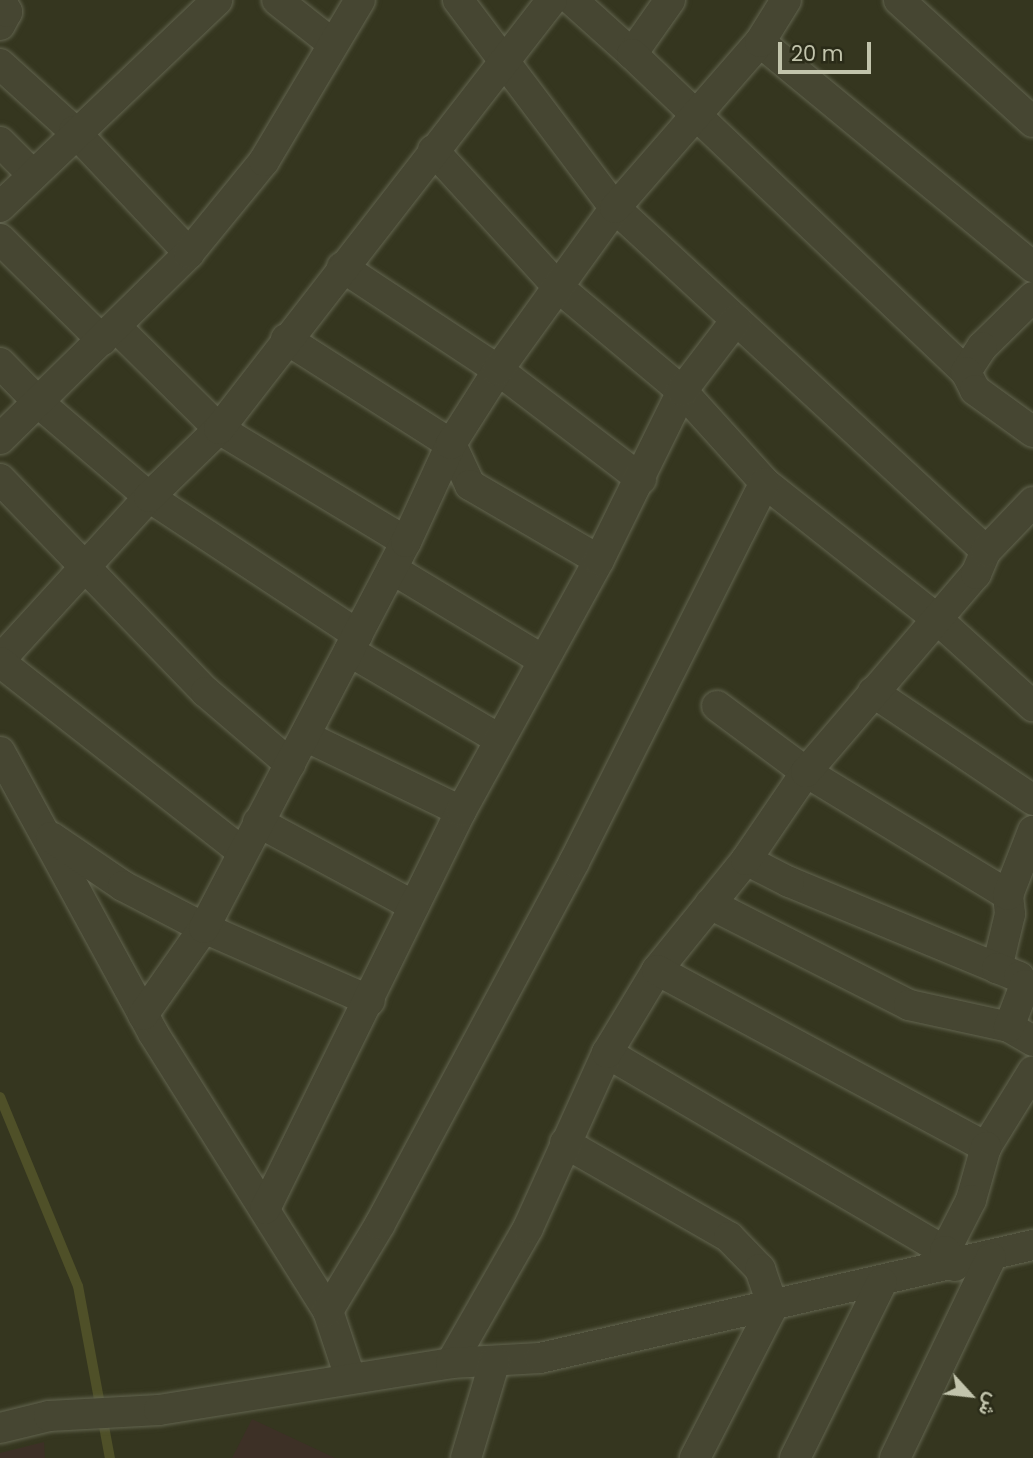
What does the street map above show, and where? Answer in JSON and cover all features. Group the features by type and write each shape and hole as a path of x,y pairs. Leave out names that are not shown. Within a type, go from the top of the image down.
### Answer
{"street":[{"path":"0,25 7,12 1,0"},
{"path":"0,206 74,131 217,0"},
{"path":"276,0 333,44"},
{"path":"0,439 189,253 264,160 360,0"},
{"path":"458,0 615,208 986,551"},
{"path":"242,852 0,661 149,497 219,429 433,149 506,62 552,0"},
{"path":"572,0 966,372 975,390 1033,432"},
{"path":"632,54 670,0"},
{"path":"144,1016 204,928 406,542 451,444 498,370 615,208 698,117 760,42 786,0"},
{"path":"898,0 1033,122"},
{"path":"760,42 1033,267"},
{"path":"0,64 74,131 189,253"},
{"path":"0,142 32,174"},
{"path":"433,149 558,288 682,391 765,483 937,619 1033,706"},
{"path":"0,239 219,429 406,542"},
{"path":"342,267 498,370 641,479"},
{"path":"966,372 982,347 1033,297"},
{"path":"265,1209 370,1001 461,811 541,659 599,560 682,391 736,320"},
{"path":"286,339 451,444 470,485 599,560"},
{"path":"0,363 39,403 149,497 353,643 499,739"},
{"path":"0,479 84,570 206,692 290,764"},
{"path":"328,1311 380,1224 574,862 765,483"},
{"path":"451,1363 528,1228 607,1053 657,970 746,860 806,772 976,574 986,551 1033,502"},
{"path":"392,569 541,659"},
{"path":"873,692 1033,800"},
{"path":"717,706 806,772 1008,895"},
{"path":"305,736 461,811"},
{"path":"0,752 144,1016 328,1311 350,1377"},
{"path":"258,822 415,906"},
{"path":"997,968 1010,914 1008,895 1033,831"},
{"path":"47,835 123,886 204,928 370,1001"},
{"path":"710,904 909,1004 1021,1034 1025,985 1019,977 789,882 746,860"},
{"path":"657,970 986,1147"},
{"path":"607,1053 950,1258"},
{"path":"950,1258 986,1147 1033,1071"},
{"path":"565,1143 729,1237 760,1269 773,1306 695,1458"},
{"path":"0,1428 49,1416 159,1410 350,1377 451,1363 540,1359 882,1282 950,1258 991,1258 1033,1245"},
{"path":"895,1458 991,1258"},
{"path":"795,1458 882,1282"},
{"path":"466,1458 495,1361"}],"shaded area":[{"path":"252,1419 335,1458 232,1458"},
{"path":"44,1442 45,1458 0,1458 0,1453"}],"waterway":[{"path":"0,1097 78,1286 110,1458"}]}
